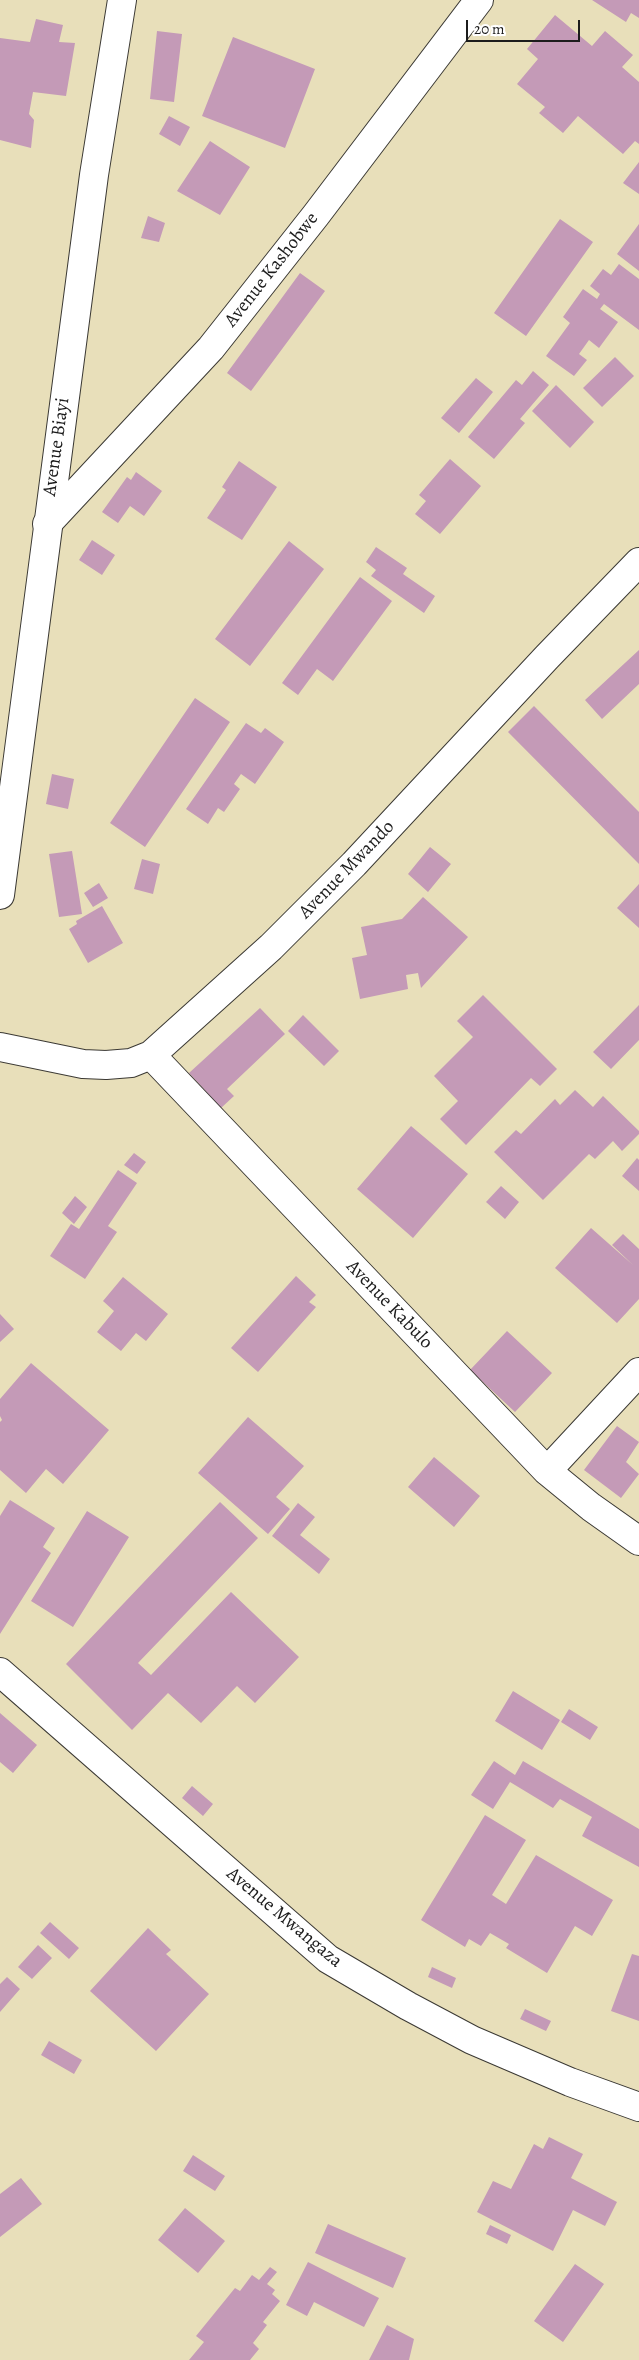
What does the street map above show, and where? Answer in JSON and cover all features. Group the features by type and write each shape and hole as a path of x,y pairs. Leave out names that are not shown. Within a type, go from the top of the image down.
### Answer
{"street":[{"name":"Avenue Biayi","path":"0,895 94,175 122,0"},
{"name":"Avenue Kashobwe","path":"47,524 210,348 316,215 478,0"},
{"name":"Avenue Mwando","path":"0,1047 83,1064 98,1065 131,1063 151,1055 271,947 347,871 547,657 639,562"},
{"name":"Avenue Kabulo","path":"151,1055 547,1471 591,1507 639,1540"},
{"path":"547,1471 639,1372"},
{"name":"Avenue Mwangaza","path":"0,1672 328,1959 408,2006 472,2040 570,2082 639,2107"}],"building":[{"path":"592,0 639,0 639,18 631,13 626,22"},
{"path":"555,15 592,46 605,31 633,55 622,67 639,82 639,144 635,141 623,154 578,116 563,133 539,113 545,107 517,84 538,59 527,49"},
{"path":"36,19 63,25 59,42 75,43 66,96 33,92 29,114 34,120 31,148 0,140 0,38 30,42"},
{"path":"157,31 182,34 174,102 150,99"},
{"path":"233,37 315,69 285,148 202,116"},
{"path":"169,116 190,127 180,146 159,134"},
{"path":"210,141 250,167 220,215 177,191"},
{"path":"639,162 639,194 623,183"},
{"path":"148,216 165,223 159,242 141,238"},
{"path":"560,219 593,242 526,336 494,313"},
{"path":"639,224 639,271 617,254"},
{"path":"619,264 639,279 639,330 604,304 600,309 618,322 599,348 589,340 579,354 587,360 574,376 546,356 570,323 563,317 583,289 597,299 600,294 590,286 603,269 611,275"},
{"path":"300,273 325,291 251,391 227,373"},
{"path":"615,357 634,376 602,407 583,388"},
{"path":"533,371 549,385 520,419 525,423 494,459 468,437 516,380 522,385"},
{"path":"476,378 493,392 459,433 441,418"},
{"path":"556,385 594,422 570,448 532,411"},
{"path":"450,459 481,486 440,534 415,514 426,501 419,495"},
{"path":"239,461 277,487 242,540 207,518 226,490 222,487"},
{"path":"136,472 162,491 144,516 130,506 118,523 102,512 127,477 131,480"},
{"path":"92,540 115,555 102,575 79,560"},
{"path":"289,541 324,569 250,666 215,639"},
{"path":"376,547 407,568 403,574 435,596 424,613 371,576 376,570 366,562"},
{"path":"360,577 392,601 333,681 317,669 298,695 282,683"},
{"path":"639,650 639,684 602,719 585,700"},
{"path":"195,698 230,722 145,847 110,823"},
{"path":"534,706 639,812 639,864 508,732"},
{"path":"246,723 261,733 265,728 284,742 255,784 241,774 234,784 240,789 224,812 218,808 208,824 186,809"},
{"path":"52,774 74,779 68,809 46,804"},
{"path":"430,847 451,864 428,892 408,874"},
{"path":"72,851 82,914 59,917 49,854"},
{"path":"142,859 160,864 153,894 134,889"},
{"path":"99,883 108,898 93,907 84,893"},
{"path":"639,884 639,928 617,908"},
{"path":"423,897 468,937 421,988 418,973 406,975 408,989 360,999 352,958 367,955 361,927 402,919"},
{"path":"102,906 123,943 88,963 69,929 77,924 76,921"},
{"path":"483,995 557,1069 540,1086 531,1078 466,1145 440,1119 458,1101 434,1076 473,1037 457,1021"},
{"path":"639,1005 639,1040 611,1069 593,1052"},
{"path":"260,1008 285,1034 227,1089 234,1096 221,1108 189,1073"},
{"path":"303,1015 339,1051 324,1066 288,1031"},
{"path":"575,1090 593,1107 603,1096 639,1131 639,1134 622,1151 613,1141 595,1159 589,1154 543,1200 494,1152 516,1130 521,1134 555,1099 560,1105"},
{"path":"411,1126 468,1174 413,1238 357,1189"},
{"path":"134,1153 146,1162 137,1174 124,1165"},
{"path":"637,1158 639,1160 639,1191 622,1176"},
{"path":"118,1170 137,1183 108,1226 117,1232 85,1279 50,1256 71,1224 79,1229"},
{"path":"501,1186 519,1202 505,1219 486,1202"},
{"path":"75,1196 87,1207 74,1224 62,1213"},
{"path":"591,1228 633,1265 612,1245 623,1234 639,1249 639,1299 617,1323 555,1268"},
{"path":"296,1276 316,1295 309,1302 316,1307 258,1372 231,1348"},
{"path":"123,1277 168,1314 146,1341 136,1333 121,1351 97,1332 114,1311 103,1301"},
{"path":"0,1314 14,1329 0,1342"},
{"path":"507,1331 552,1373 515,1412 470,1370"},
{"path":"31,1363 109,1430 63,1484 46,1469 26,1493 0,1470 0,1422 2,1420 0,1416 0,1399"},
{"path":"248,1417 304,1466 276,1497 290,1509 268,1534 198,1473"},
{"path":"617,1426 639,1442 626,1462 639,1474 621,1498 584,1470"},
{"path":"434,1457 480,1496 454,1527 408,1487"},
{"path":"10,1500 55,1528 43,1547 51,1553 0,1634 0,1516"},
{"path":"220,1502 258,1538 138,1663 151,1675 231,1592 299,1657 255,1703 237,1686 201,1723 168,1693 132,1730 66,1664"},
{"path":"298,1503 315,1517 300,1535 330,1559 319,1574 272,1536"},
{"path":"87,1511 129,1537 73,1627 31,1601"},
{"path":"513,1691 560,1720 542,1750 495,1721"},
{"path":"569,1709 598,1727 590,1740 561,1722"},
{"path":"0,1713 37,1745 13,1773 0,1762"},
{"path":"494,1761 515,1775 523,1761 639,1829 639,1867 582,1836 592,1817 560,1799 553,1808 510,1782 493,1809 471,1795"},
{"path":"192,1786 213,1804 203,1816 182,1798"},
{"path":"485,1815 526,1840 492,1895 506,1904 536,1855 613,1900 592,1936 575,1926 547,1973 506,1948 509,1944 490,1933 481,1946 469,1939 465,1947 421,1920"},
{"path":"50,1922 79,1948 69,1959 40,1933"},
{"path":"148,1928 171,1950 166,1954 209,1994 156,2051 90,1991"},
{"path":"38,1945 52,1958 32,1979 18,1967"},
{"path":"632,1954 639,1956 639,2021 611,2011"},
{"path":"432,1967 456,1978 452,1988 428,1977"},
{"path":"7,1977 20,1989 0,2012 0,1984"},
{"path":"525,2009 551,2021 546,2031 520,2019"},
{"path":"49,2041 82,2060 74,2074 41,2055"},
{"path":"549,2137 583,2154 571,2178 617,2202 605,2226 573,2210 553,2251 477,2212 493,2181 511,2189 534,2144 543,2149"},
{"path":"193,2155 225,2176 215,2191 183,2171"},
{"path":"21,2178 42,2204 0,2237 0,2194"},
{"path":"185,2208 225,2241 198,2273 158,2240"},
{"path":"328,2224 406,2258 393,2288 315,2253"},
{"path":"490,2225 511,2235 507,2244 486,2234"},
{"path":"308,2262 379,2298 364,2327 314,2302 307,2316 286,2305"},
{"path":"575,2264 604,2284 563,2342 534,2321"},
{"path":"270,2267 277,2272 267,2284 275,2290 272,2294 280,2301 263,2322 267,2325 253,2343 259,2349 250,2360 189,2360 204,2342 196,2336 235,2288 240,2291 252,2275 259,2280"},
{"path":"387,2325 414,2339 409,2360 369,2360"}]}
